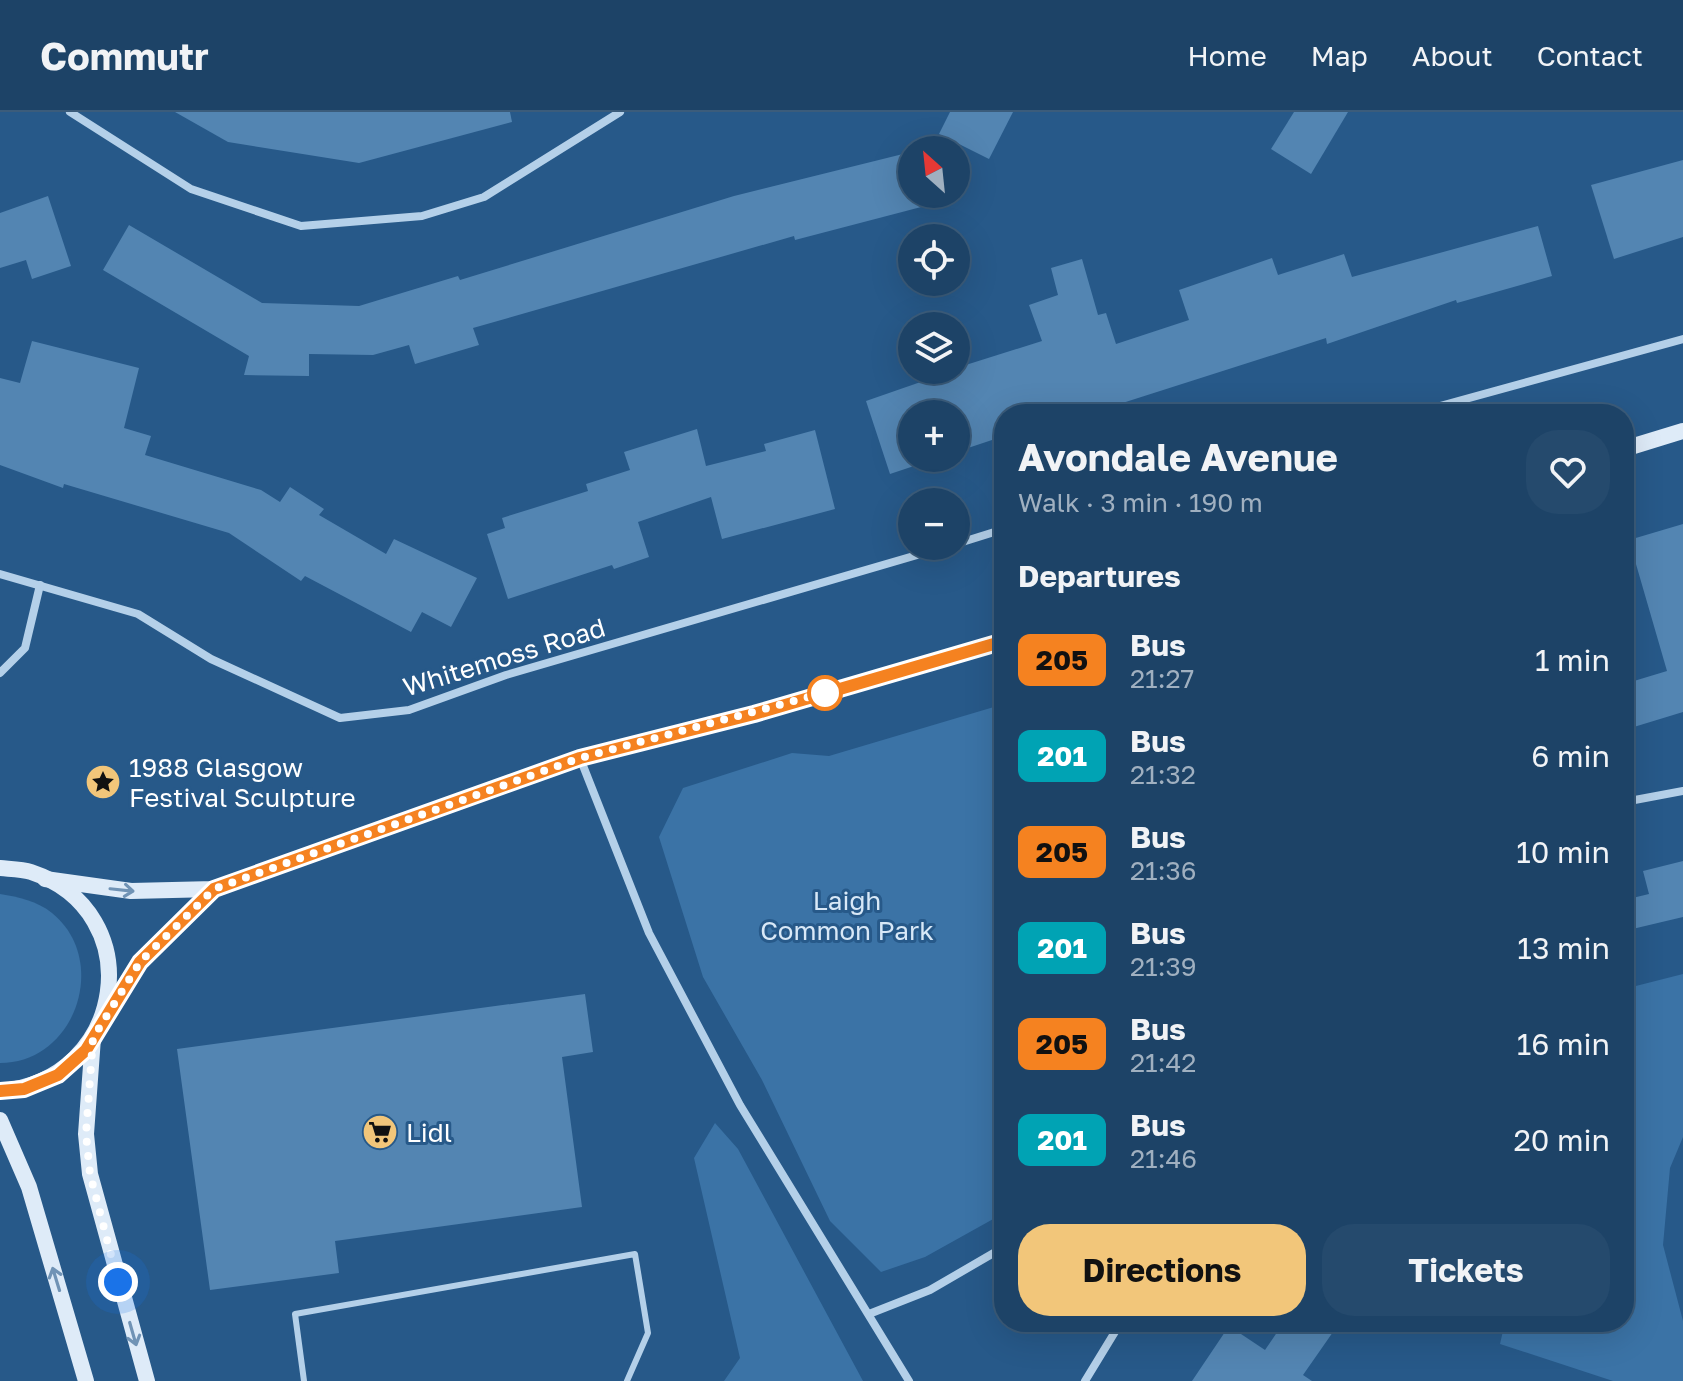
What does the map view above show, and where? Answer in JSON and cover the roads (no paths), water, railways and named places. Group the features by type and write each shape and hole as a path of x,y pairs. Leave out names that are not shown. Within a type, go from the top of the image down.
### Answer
{"main road":[{"path":"1634,446 1683,431"},
{"path":"45,879 131,891 214,889 580,758 754,714 994,644"},
{"path":"4,865 29,871 62,887 89,913 105,946 110,982 104,1018"},
{"path":"0,1091 24,1089 58,1075 86,1050 140,962 214,889"},
{"path":"93,1038 86,1134 90,1174 147,1381"},
{"path":"0,1120 29,1187 86,1381"}],"street":[{"path":"70,112 191,189 301,226 422,216 484,197 620,112"},
{"path":"1447,404 1683,339"},
{"path":"970,540 994,532"},
{"name":"Whitemoss Road","path":"0,574 138,614 211,659 340,718 409,710 506,675 900,560"},
{"path":"0,673 25,648 40,585"},
{"path":"580,758 649,933 740,1105 909,1381"},
{"path":"1634,800 1683,791"},
{"path":"869,1314 930,1290 994,1253"},
{"path":"1085,1381 1115,1332"}],"lane":[{"path":"304,1381 295,1314 635,1254 648,1333 627,1381"}],"place":[{"name":"1988 Glasgow Festival Sculpture","path":"103,782"},
{"name":"Lidl","path":"380,1132"}],"park label":[{"name":"Laigh Common Park","path":"847,915"}]}
